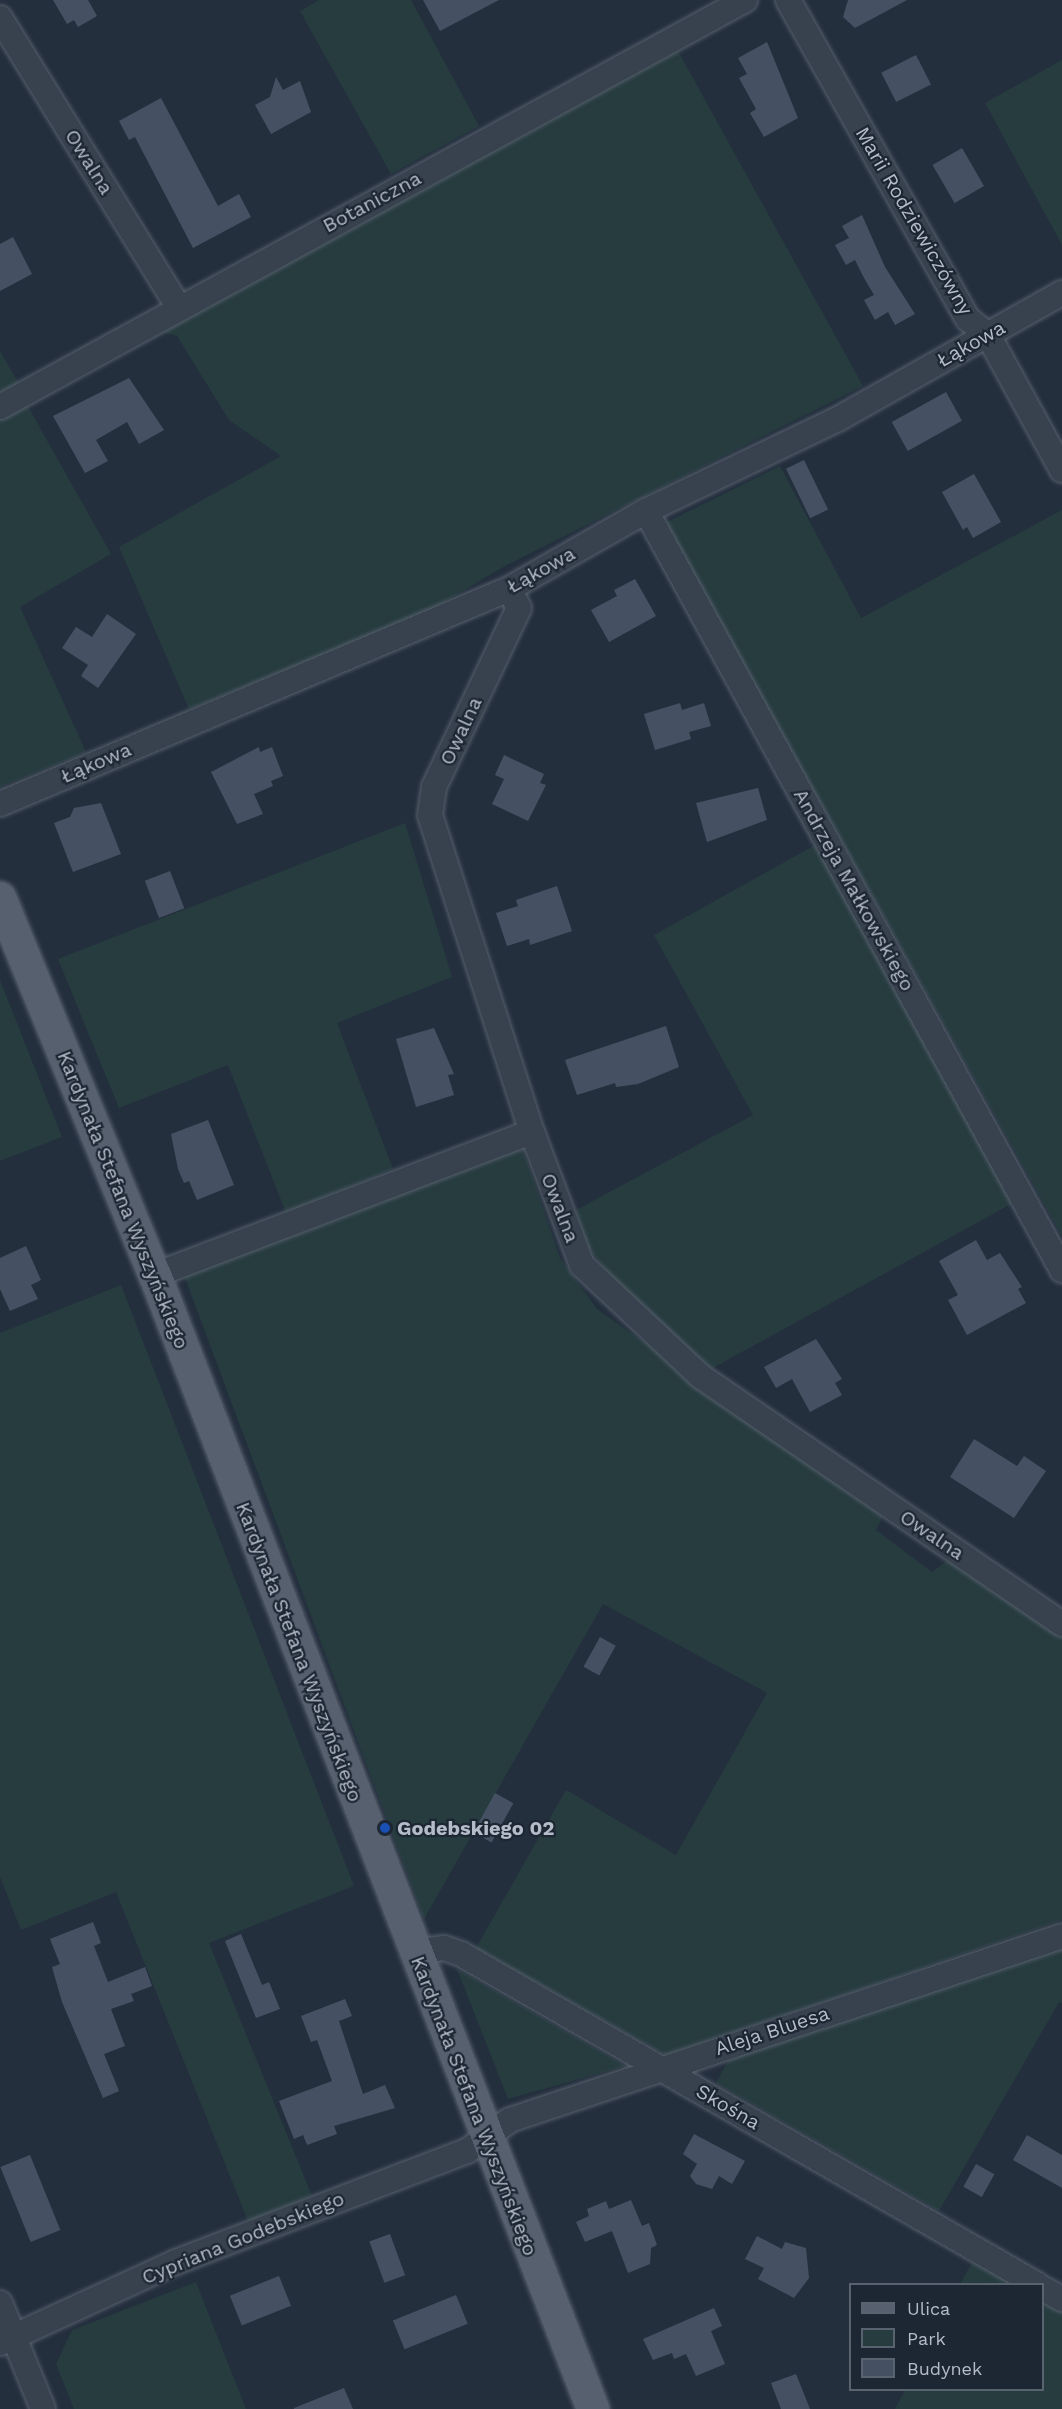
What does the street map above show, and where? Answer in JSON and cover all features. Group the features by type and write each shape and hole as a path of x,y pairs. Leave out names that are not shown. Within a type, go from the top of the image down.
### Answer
{"main road":[{"name":"Kardynała Stefana Wyszyńskiego","path":"0,898 155,1275 414,1952 593,2409"}],"street":[{"name":"Botaniczna","path":"0,407 178,306 745,0"},
{"name":"Marii Rodziewiczówny","path":"788,0 968,319 988,335 1062,470"},
{"name":"Owalna","path":"0,18 178,306"},
{"name":"Łąkowa","path":"0,804 509,589 646,511 838,419 1062,293"},
{"name":"Andrzeja Małkowskiego","path":"646,511 1062,1270"},
{"name":"Owalna","path":"509,589 519,608 434,788 430,815 531,1132 582,1265 653,1335 700,1376 1062,1623"},
{"path":"155,1275 531,1132"},
{"name":"Aleja Bluesa","path":"487,2138 510,2120 1062,1936"},
{"name":"Skośna","path":"414,1952 444,1948 461,1954 1034,2283"},
{"name":"Cypriana Godebskiego","path":"7,2339 176,2262 467,2151 487,2138"},
{"path":"1044,2289 1062,2299"},
{"path":"0,2303 7,2339 43,2409"}],"green space":[{"path":"319,0 411,0 479,126 391,174 300,11"},
{"path":"678,51 863,386 505,566 429,611 189,709 119,547 281,456 229,420 177,336 153,330"},
{"path":"1062,60 1062,245 985,103"},
{"path":"0,351 21,387 0,399"},
{"path":"26,403 111,554 20,607 86,752 0,787 0,418"},
{"path":"780,466 861,618 1062,510 1062,1236 665,523"},
{"path":"405,823 452,977 337,1023 393,1169 286,1213 228,1065 119,1108 58,959"},
{"path":"817,844 1013,1203 711,1369 629,1298 588,1248 576,1210 753,1115 654,935"},
{"path":"0,980 62,1137 0,1161"},
{"path":"522,1146 560,1258 597,1309 885,1512 876,1530 932,1572 948,1560 1062,1634 1062,1920 666,2055 476,1948 566,1790 676,1855 767,1693 603,1604 424,1919 184,1275"},
{"path":"121,1285 354,1886 209,1943 312,2196 248,2221 116,1892 21,1930 0,1877 0,1333"},
{"path":"1062,1949 1062,2003 1059,2002 939,2211 716,2083 729,2059"},
{"path":"457,1969 626,2066 508,2099"},
{"path":"973,2261 1012,2283 961,2283"},
{"path":"196,2282 246,2409 74,2409 56,2364 72,2330"},
{"path":"1044,2302 1062,2312 1062,2409 895,2409 904,2391 1044,2391"}],"building":[{"path":"53,0 88,0 97,16 78,27 74,20 67,24"},
{"path":"423,0 499,0 440,31"},
{"path":"848,0 907,0 855,28 843,17"},
{"path":"767,42 798,118 764,137 750,113 756,109 739,78 747,74 738,58"},
{"path":"916,55 931,84 896,102 881,73"},
{"path":"276,77 283,90 300,81 311,112 271,134 255,105 270,97"},
{"path":"161,98 218,206 239,194 251,217 193,248 135,137 129,140 119,121"},
{"path":"962,148 984,186 955,203 933,165"},
{"path":"862,215 885,267 915,314 895,325 888,312 875,320 864,300 874,295 855,260 846,265 835,245 849,238 842,226"},
{"path":"13,237 32,274 0,291 0,244"},
{"path":"129,378 164,430 139,444 127,422 96,440 108,461 85,473 53,416"},
{"path":"946,392 962,421 908,451 892,422"},
{"path":"804,460 828,509 810,518 786,469"},
{"path":"974,474 1001,522 973,538 967,527 963,530 942,492"},
{"path":"635,579 656,616 609,642 591,610 617,596 614,590"},
{"path":"107,614 136,634 98,688 81,676 88,665 62,648 76,627 92,637"},
{"path":"680,703 682,710 704,703 711,726 689,732 691,739 655,750 644,714"},
{"path":"259,747 260,752 272,747 283,776 271,781 273,786 254,794 263,814 237,824 211,772"},
{"path":"504,755 544,774 540,783 546,785 528,821 492,804 504,779 495,775"},
{"path":"758,788 767,820 707,842 696,803"},
{"path":"101,803 121,854 73,872 54,823 70,817 74,808"},
{"path":"170,871 184,908 159,918 145,881"},
{"path":"557,886 572,931 530,945 529,939 507,946 496,913 518,906 516,900"},
{"path":"666,1026 679,1067 638,1084 616,1087 615,1083 577,1095 565,1060"},
{"path":"434,1028 454,1074 448,1075 454,1095 416,1107 396,1039"},
{"path":"208,1120 234,1185 197,1200 189,1181 184,1183 178,1169 171,1134"},
{"path":"976,1240 987,1260 1000,1253 1022,1287 1018,1289 1026,1303 967,1335 948,1300 958,1295 939,1261"},
{"path":"26,1246 41,1280 31,1285 38,1299 10,1311 0,1289 0,1258"},
{"path":"816,1339 842,1379 835,1383 842,1395 810,1412 792,1379 776,1388 764,1367"},
{"path":"974,1439 1017,1466 1024,1456 1046,1471 1014,1518 950,1477"},
{"path":"600,1637 616,1646 599,1675 584,1667"},
{"path":"495,1793 513,1803 492,1843 473,1832"},
{"path":"93,1922 101,1943 94,1946 108,1982 145,1967 152,1986 131,1994 134,2001 111,2009 125,2046 104,2054 119,2091 103,2098 62,2002 52,1967 60,1964 50,1939"},
{"path":"241,1934 262,1985 269,1982 280,2009 256,2018 225,1941"},
{"path":"345,1999 352,2016 339,2021 363,2094 385,2085 395,2108 334,2126 337,2134 307,2145 303,2135 294,2139 279,2101 332,2081 317,2040 311,2042 301,2016"},
{"path":"694,2134 745,2161 732,2184 719,2176 712,2189 696,2184 690,2176 697,2164 683,2154"},
{"path":"1027,2135 1062,2155 1062,2188 1013,2160"},
{"path":"30,2155 60,2230 31,2242 0,2167"},
{"path":"976,2164 994,2174 982,2197 963,2187"},
{"path":"631,2200 642,2226 649,2223 657,2245 651,2248 650,2264 628,2273 612,2231 585,2242 576,2222 589,2216 587,2209 606,2201 609,2209"},
{"path":"390,2234 405,2275 384,2283 369,2242"},
{"path":"757,2236 782,2249 785,2242 806,2248 809,2278 794,2298 758,2279 764,2268 745,2259"},
{"path":"279,2276 291,2306 242,2326 230,2296"},
{"path":"456,2295 468,2324 405,2349 393,2320"},
{"path":"714,2308 722,2326 711,2331 725,2364 696,2376 686,2354 674,2359 672,2353 653,2360 643,2339"},
{"path":"796,2374 810,2409 781,2409 771,2383"},
{"path":"344,2388 353,2409 294,2409 294,2408"}],"place":[{"name":"Godebskiego 02","path":"385,1828"}]}
